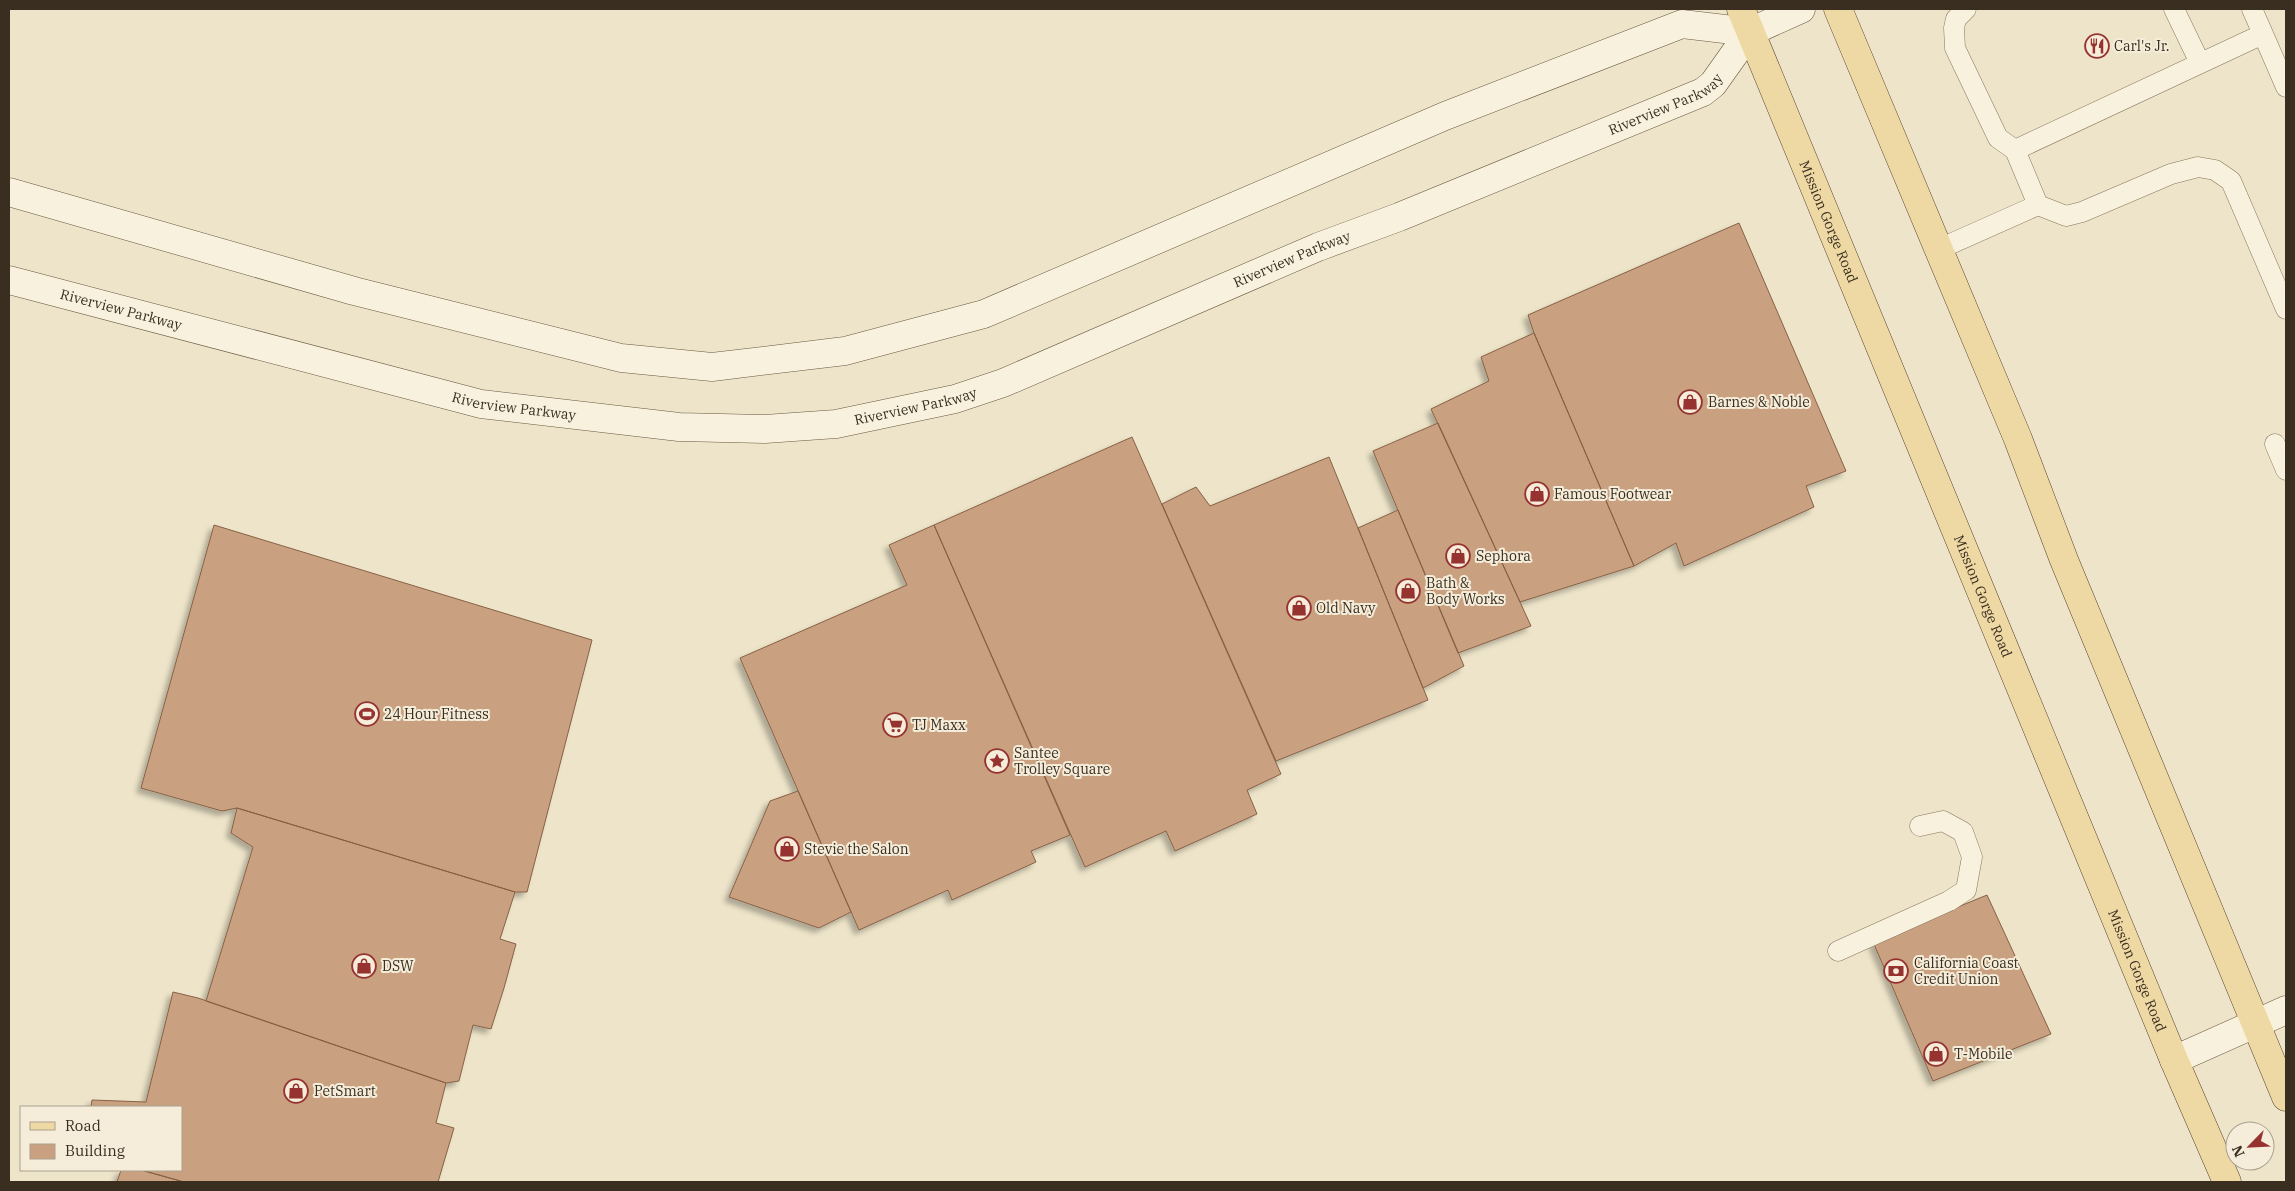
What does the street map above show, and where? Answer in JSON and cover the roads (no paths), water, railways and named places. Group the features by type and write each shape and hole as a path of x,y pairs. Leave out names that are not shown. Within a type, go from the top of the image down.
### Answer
{"main road":[{"path":"9,192 354,290 612,355 712,367 845,351 984,314 1445,116 1682,24 1745,20 1801,9"},
{"path":"1838,9 1937,250 2018,439 2064,560 2286,1097"},
{"name":"Riverview Parkway","path":"9,280 481,404 679,427 765,430 836,424 955,399 1004,382 1318,247 1399,217 1704,92 1713,84 1745,20"},
{"name":"Mission Gorge Road","path":"1745,20 2174,1060 2227,1182"},
{"path":"2174,1060 2286,1010"}],"lane":[{"path":"1966,9 1956,19 1954,28 1955,48 1998,138 2015,150 2038,205"},
{"path":"2174,9 2200,63"},
{"path":"2254,9 2286,87"},
{"path":"2015,150 2263,34"},
{"path":"1937,250 2038,205 2066,216 2082,212 2172,174 2198,167 2215,170 2231,181 2286,309"},
{"path":"2275,444 2286,470"},
{"path":"1838,951 1949,901 1966,890 1972,857 1963,832 1943,821 1920,826"}],"place":[{"name":"Carl's Jr.","path":"2097,46"},
{"name":"Barnes & Noble","path":"1690,402"},
{"name":"Famous Footwear","path":"1537,494"},
{"name":"Sephora","path":"1458,556"},
{"name":"Bath & Body Works","path":"1408,591"},
{"name":"Old Navy","path":"1299,608"},
{"name":"24 Hour Fitness","path":"367,714"},
{"name":"TJ Maxx","path":"895,725"},
{"name":"Santee Trolley Square","path":"997,761"},
{"name":"Stevie the Salon","path":"787,849"},
{"name":"DSW","path":"364,966"},
{"name":"California Coast Credit Union","path":"1896,971"},
{"name":"T-Mobile","path":"1936,1054"},
{"name":"PetSmart","path":"296,1091"}]}
